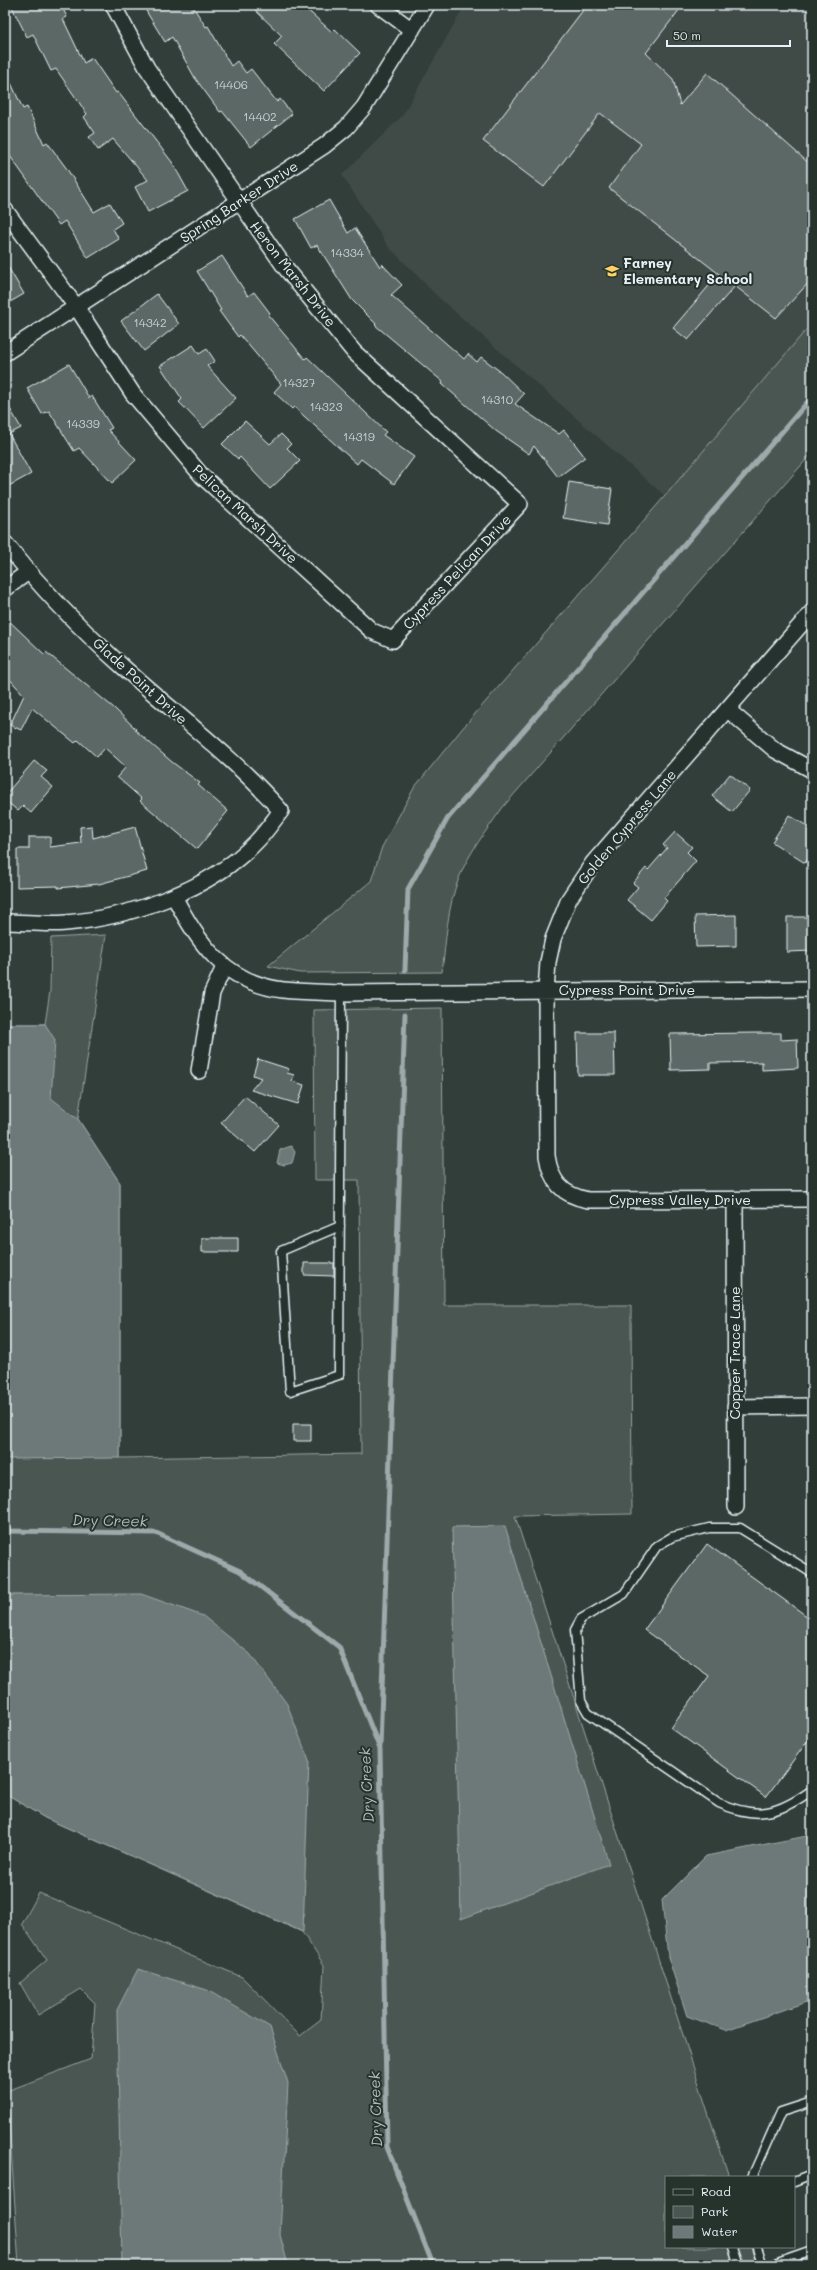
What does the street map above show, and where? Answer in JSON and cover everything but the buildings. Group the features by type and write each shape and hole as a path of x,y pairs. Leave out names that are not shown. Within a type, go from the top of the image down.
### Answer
{"street":[{"name":"Heron Marsh Drive","path":"114,5 147,68 238,202 284,266 354,352 520,504"},
{"path":"378,5 412,30"},
{"name":"Spring Barker Drive","path":"5,353 77,308 324,146 346,128 364,107 427,5"},
{"name":"Pelican Marsh Drive","path":"5,210 77,308 133,394 202,476 372,631 393,640"},
{"name":"Cypress Pelican Drive","path":"393,640 520,504"},
{"name":"Glade Point Drive","path":"5,543 28,572 87,633 122,666 257,783 281,811 256,843 222,870 174,896"},
{"path":"5,589 28,572"},
{"name":"Golden Cypress Lane","path":"554,1181 546,1156 546,990 553,939 569,898 593,863 812,612"},
{"path":"727,709 775,750 812,770"},
{"path":"5,922 65,923 126,913 174,896 200,942 224,967 248,981 282,990 342,993"},
{"path":"199,1071 212,993 224,967"},
{"name":"Cypress Point Drive","path":"342,993 384,991 812,989"},
{"name":"Cypress Valley Drive","path":"554,1181 562,1190 575,1197 588,1200 812,1199"},
{"name":"Copper Trace Lane","path":"735,1200 736,1507"},
{"path":"735,1407 812,1406"}],"lane":[{"path":"340,1226 281,1251 290,1391 339,1375 342,993"},
{"path":"812,1573 740,1528 709,1528 672,1537 658,1546 624,1594 581,1619 575,1630 581,1701 588,1713 718,1803 738,1812 763,1813 793,1803 812,1790"},
{"path":"752,2176 781,2112 812,2102"},
{"path":"795,2182 812,2175"},
{"path":"733,2248 739,2265"},
{"path":"757,2248 762,2263 767,2265"},
{"path":"772,2265 812,2251"}],"shaded area":[{"name":"Farney Elementary School","path":"465,5 812,5 812,323 665,496 437,296 388,246 342,175 402,116"}],"green space":[{"path":"812,323 812,453 503,807 473,850 459,878 449,913 442,972 300,973 268,966 371,881 382,847 414,788 461,730 665,496"},
{"path":"106,935 78,1119 120,1183 120,1458 361,1454 359,1180 315,1180 314,1010 442,1008 444,1305 631,1305 632,1514 515,1516 729,2176 665,2176 665,2248 751,2248 757,2265 19,2265 7,2091 91,2059 95,2003 81,1989 38,2015 20,1983 47,1960 22,1924 39,1893 242,1977 300,2036 321,2020 324,1965 302,1932 45,1818 5,1794 5,1024 45,1024 50,991 51,938"}],"water":[{"path":"5,1024 45,1024 55,1040 51,1098 78,1119 120,1183 120,1458 5,1459"},
{"path":"291,1146 295,1152 292,1163 284,1165 277,1163 280,1150"},
{"path":"505,1526 609,1864 461,1919 452,1527"},
{"path":"141,1594 203,1616 250,1654 287,1704 309,1761 303,1932 45,1818 5,1794 5,1595"},
{"path":"812,1835 812,2000 726,2030 687,2016 668,1957 662,1900 706,1856"},
{"path":"138,1969 207,1990 270,2027 288,2083 280,2235 288,2265 122,2265 117,2010"}],"waterway":[{"path":"405,970 408,889 448,818 812,397"},
{"path":"380,1747 405,1014"},
{"name":"Dry Creek","path":"5,1531 156,1533 240,1571 339,1647 380,1749 387,2147 433,2265"}],"place":[{"name":"Farney Elementary School","path":"612,271"}]}
